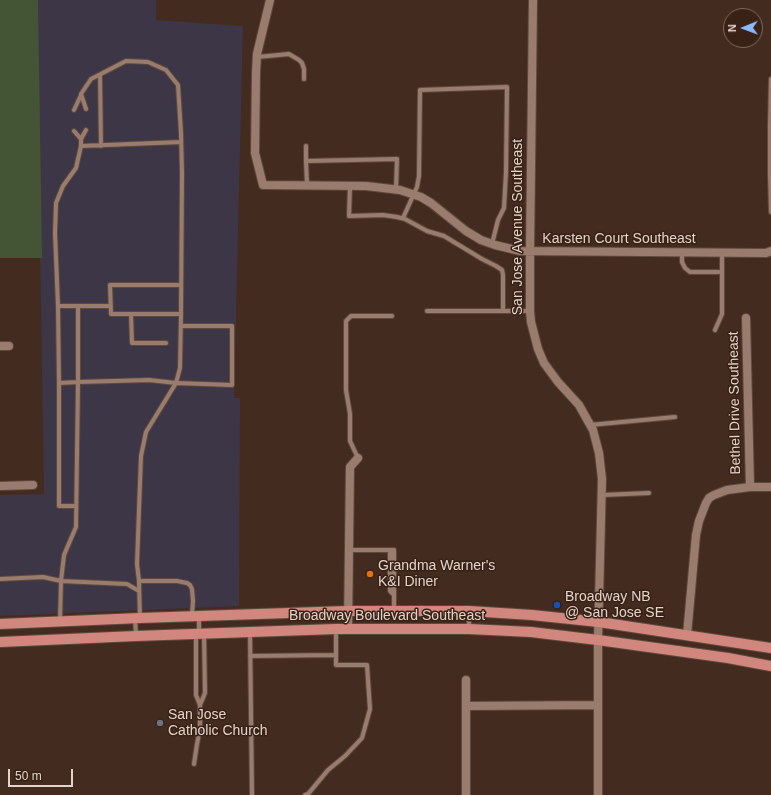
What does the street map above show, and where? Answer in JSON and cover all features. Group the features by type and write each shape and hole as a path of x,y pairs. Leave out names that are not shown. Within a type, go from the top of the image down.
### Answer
{"main road":[{"name":"Broadway Boulevard Southeast","path":"0,624 348,611 469,611 532,615 599,622 771,648"},
{"name":"Broadway Boulevard Southeast","path":"0,642 336,629 469,629 532,632 598,640 728,658 771,666"}],"street":[{"name":"Karsten Court Southeast","path":"270,0 257,57 255,153 263,185 366,186 396,190 421,197 435,206 466,231 481,240 520,251 568,250 766,253 771,251"},
{"name":"San Jose Avenue Southeast","path":"533,0 530,251 531,322 536,344 544,363 558,382 579,405 590,425 596,440 602,479 598,640 598,795"},
{"name":"Bethel Drive Southeast","path":"746,318 750,487"},
{"path":"0,346 9,346"},
{"path":"348,629 350,467 358,458"},
{"path":"0,486 33,485"},
{"path":"687,635 696,535 699,521 706,503 709,498 727,490 750,487 771,487"},
{"path":"466,680 466,795"},
{"path":"466,706 598,705"}],"lane":[{"path":"257,57 289,54 302,63 304,69 304,79"},
{"path":"74,110 81,94 91,79 126,61 148,62 166,70 178,85 181,142 180,368 176,382 146,432 141,456 136,564 139,581 136,636"},
{"path":"100,74 101,146"},
{"path":"771,79 771,212"},
{"path":"403,218 417,187 419,176 420,90 507,87 504,208 498,220 492,244"},
{"path":"81,94 86,109"},
{"path":"76,506 59,506 58,306 55,233 56,203 63,186 76,168 81,139 86,130"},
{"path":"74,131 81,139"},
{"path":"81,146 181,142"},
{"path":"306,146 307,185"},
{"path":"306,161 396,159 396,190"},
{"path":"350,186 349,216 383,215 403,218 417,224 427,231 444,236 502,270 503,311"},
{"path":"682,252 682,262 685,268 690,272 722,272"},
{"path":"716,330 722,314 722,252"},
{"path":"181,285 110,285 111,314 181,314"},
{"path":"58,306 110,306"},
{"path":"60,622 61,581 64,555 76,527 78,306"},
{"path":"427,311 530,311"},
{"path":"131,314 132,343 166,343"},
{"path":"358,458 350,442 350,414 346,390 346,321 351,316 392,316"},
{"path":"59,383 149,380 232,385 232,326 181,326"},
{"path":"590,425 675,417"},
{"path":"601,495 650,493"},
{"path":"349,550 394,550 394,612"},
{"path":"0,579 44,577 61,581 127,584 139,591"},
{"path":"139,581 177,581 187,583 192,589 200,634 205,693 200,704"},
{"path":"469,611 469,629"},
{"path":"305,795 308,794 328,770 345,756 362,738 370,709 367,665 336,665 336,629"},
{"path":"250,632 252,795"},
{"path":"194,764 196,744 200,733 200,704 196,695 200,634"},
{"path":"250,656 336,655"}],"shaded area":[{"path":"36,0 156,0 156,20 243,26 234,398 240,398 239,606 0,616 0,495 44,494"}],"green space":[{"path":"0,0 38,0 42,258 0,258"}],"place":[{"name":"Grandma Warner's K&I Diner","path":"370,574"},
{"name":"Broadway NB @ San Jose SE","path":"557,605"},
{"name":"San Jose Catholic Church","path":"160,723"}]}
